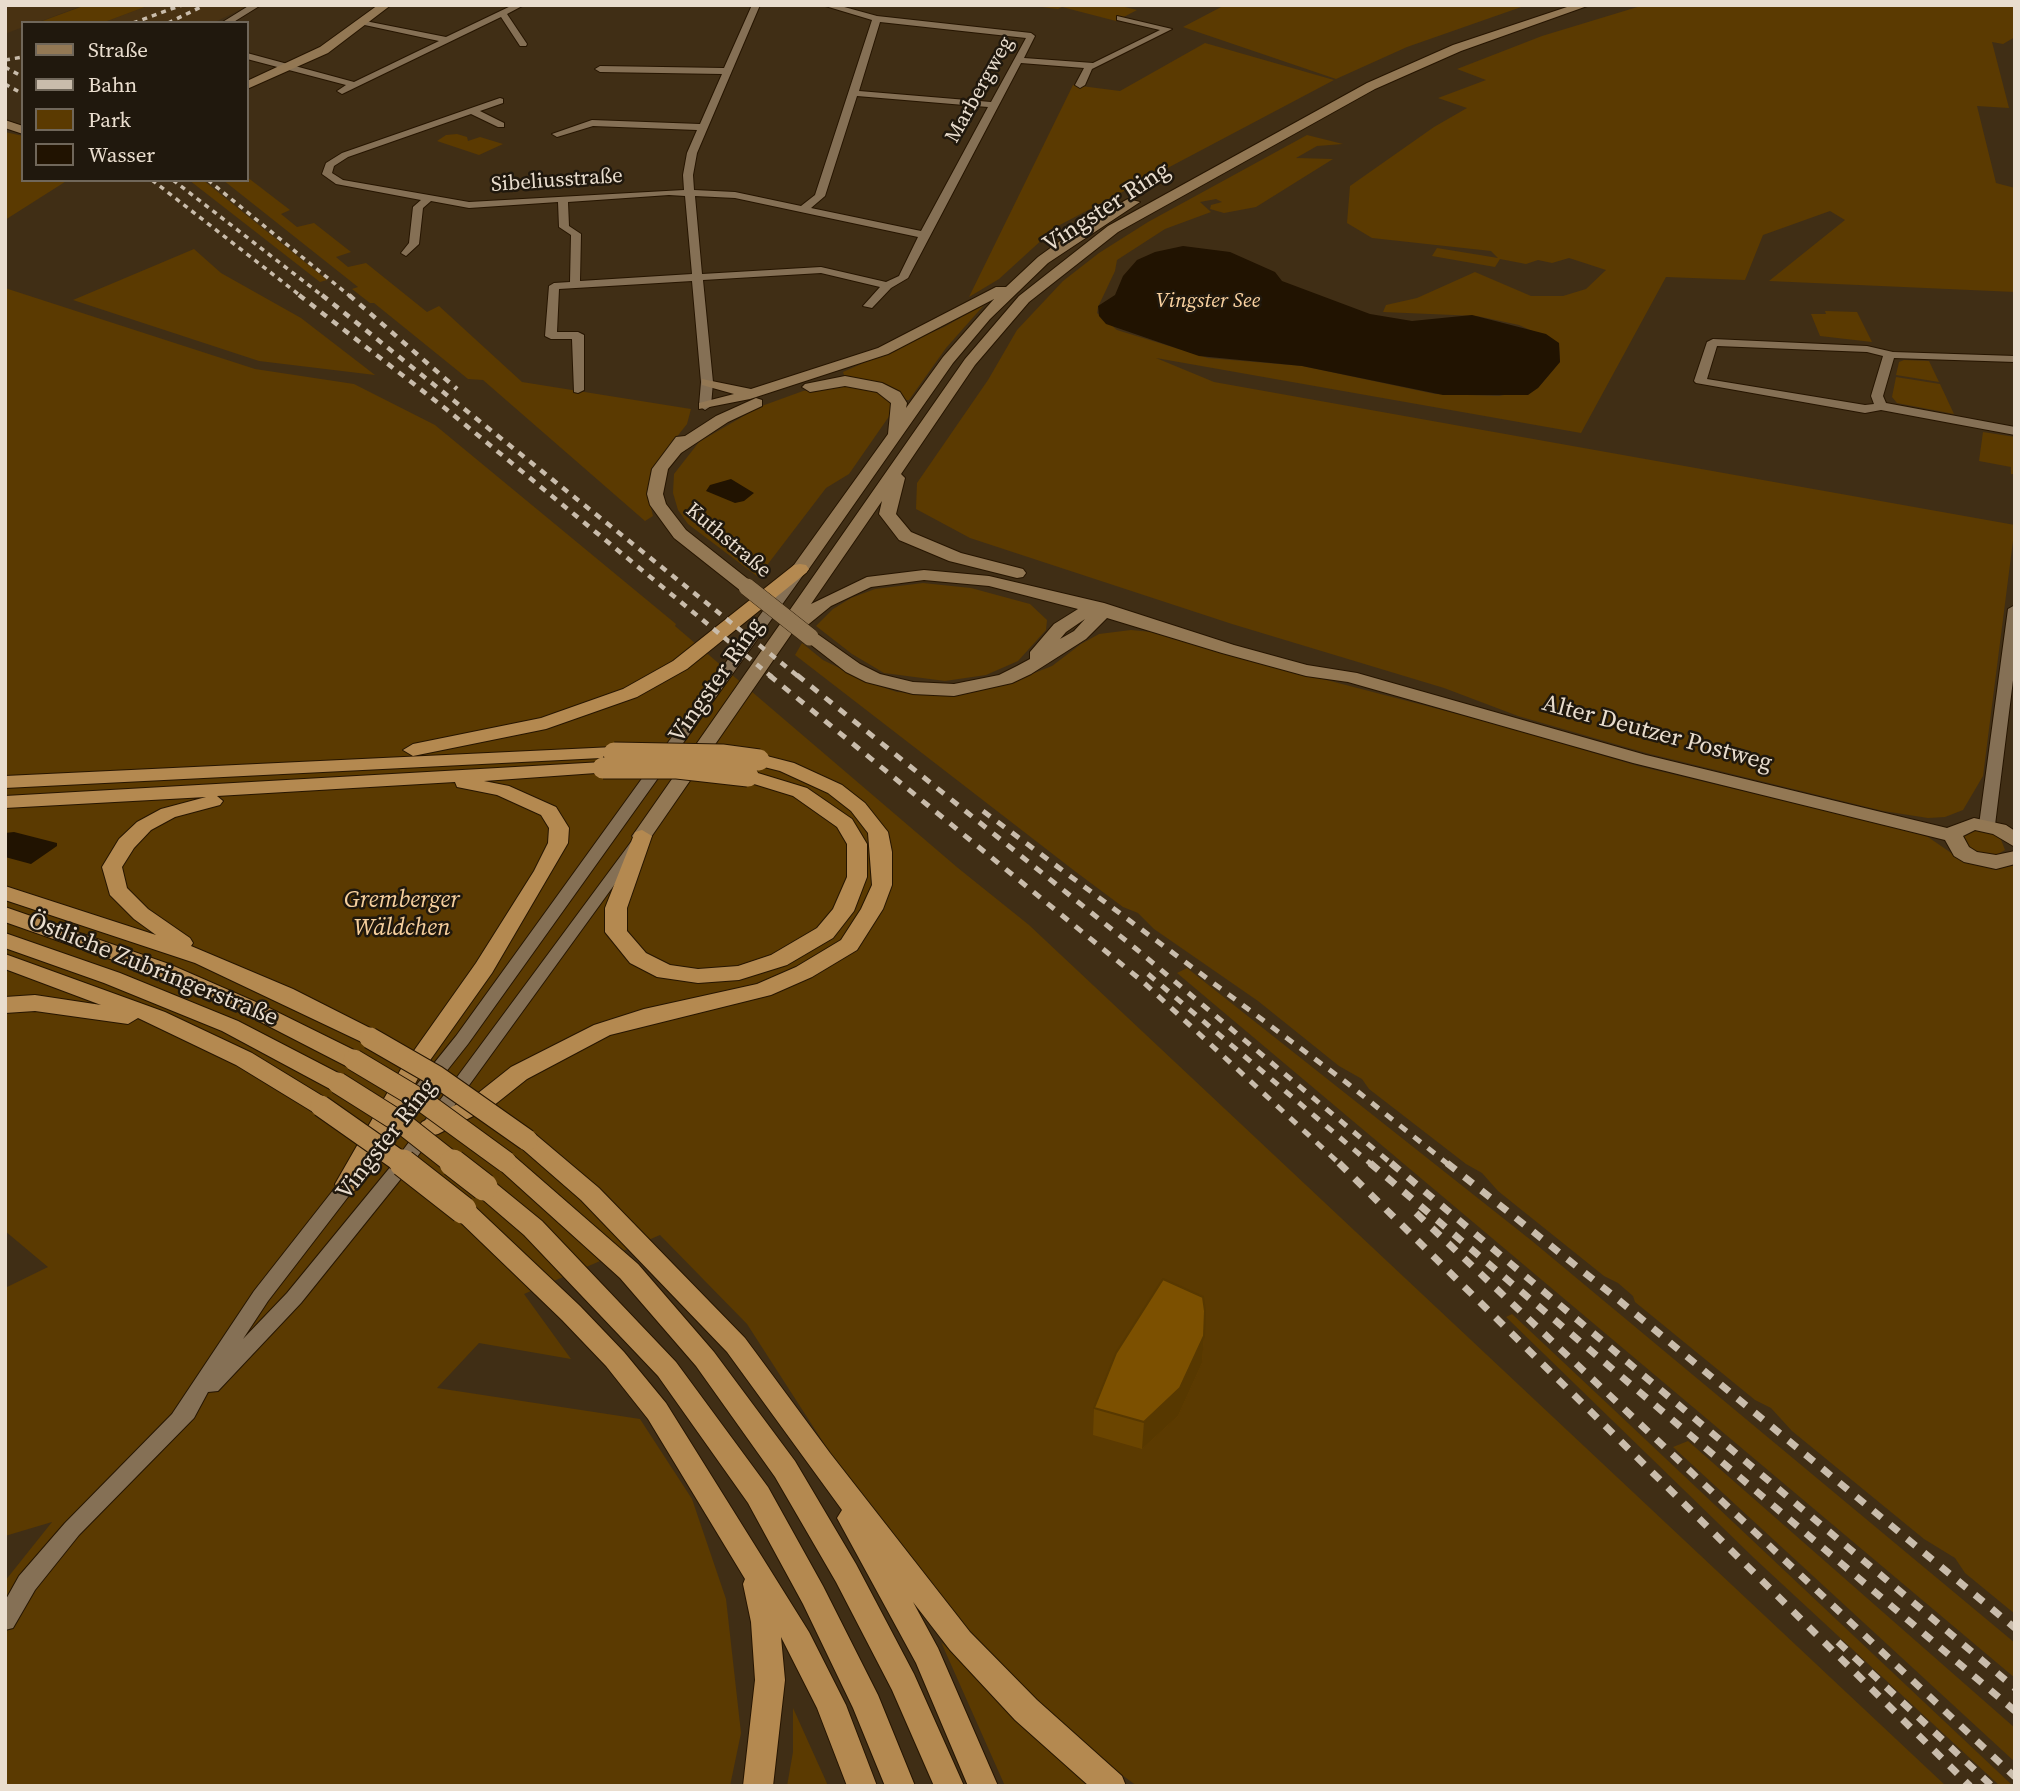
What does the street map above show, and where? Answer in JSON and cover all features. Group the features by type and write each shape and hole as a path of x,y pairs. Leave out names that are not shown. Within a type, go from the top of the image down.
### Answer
{"highway":[{"path":"318,765 495,735 546,723 630,693 680,665 800,569"},
{"path":"5,802 435,777 609,760"},
{"path":"11,781 318,765 609,760 677,768 787,767 835,789 858,807 878,832 883,852 882,886 872,909 849,945 804,972 763,990 644,1017 602,1030 519,1073 485,1100 430,1128"},
{"path":"642,836 616,908 616,932 638,958 665,972 698,976 739,973 779,960 825,933 843,911 857,877 857,844 845,822 823,805 753,768"},
{"path":"347,1185 412,1069 484,968 544,871 558,843 559,828 549,811 530,800 502,790 435,777"},
{"path":"203,958 141,914 117,890 112,867 126,844 144,827 168,813 209,802 289,787"},
{"path":"5,893 203,958 285,994 436,1076 527,1140 590,1194 652,1255 736,1345 820,1461 960,1641 1026,1710 1111,1786"},
{"name":"Östliche Zubringerstraße","path":"5,914 161,969 257,1011 354,1060 421,1100 506,1163 629,1271 705,1359 785,1469 846,1573 904,1683 949,1786"},
{"name":"Östliche Zubringerstraße","path":"5,940 112,978 230,1026 338,1083 403,1124 533,1228 667,1369 758,1495 813,1595 867,1705 900,1786"},
{"path":"5,961 157,1017 244,1059 382,1147 463,1210 526,1267 623,1370 657,1411 799,1641 831,1705 862,1786"},
{"path":"5,1005 36,1003 122,1014 244,1059"},
{"path":"820,1461 928,1657 983,1786"},
{"path":"755,1571 765,1622 770,1680 758,1786"}],"main road":[{"path":"248,85 338,41 386,5"},
{"name":"Vingster Ring","path":"800,569 948,360 985,316 1043,260 1093,224 1368,76 1446,42 1556,5"},
{"name":"Vingster Ring","path":"642,836 970,362 1024,299 1061,267 1113,229 1388,78 1457,48 1585,5"},
{"path":"676,449 754,398 883,351 1029,274"},
{"path":"707,382 754,398"},
{"path":"705,406 719,408 824,383 863,383 894,394 899,403 893,438"},
{"name":"Kuthstraße","path":"705,406 676,449 666,458 656,481 655,494 663,514 680,534 810,637 873,678 913,688 954,690 981,686 1024,670 1051,656 1080,635 1099,609"},
{"name":"Alter Deutzer Postweg","path":"905,454 889,498 887,513 905,536 955,556 1083,591 1315,662 1350,677"},
{"path":"778,640 825,601 867,583 924,575 973,579 1037,596 1052,607 1060,621 1060,628"},
{"name":"Alter Deutzer Postweg","path":"973,579 1018,586 1306,670 1350,677 1640,759 1953,836 1961,851 1983,861 2007,861 2015,857"},
{"path":"1083,591 1099,609 1134,607"},
{"name":"Kuthstraße","path":"1024,670 1060,628 1099,609"},
{"path":"1051,656 1104,630 1159,628"},
{"path":"1953,836 1964,825 1987,825 1999,829 2015,841"}],"street":[{"path":"229,21 257,5"},
{"path":"342,91 520,5"},
{"name":"Kuthstraße","path":"705,406 707,382 690,192 692,152 756,5"},
{"name":"Marbergweg","path":"826,5 877,19 1031,36 903,278 887,286 868,306"},
{"path":"503,13 523,44"},
{"path":"1018,60 1094,66 1168,29 1120,18"},
{"path":"803,209 820,196 877,19"},
{"path":"363,22 447,40"},
{"path":"248,56 355,85"},
{"path":"1080,85 1089,66"},
{"path":"600,69 726,71"},
{"path":"853,93 993,105"},
{"name":"Sibeliusstraße","path":"500,101 345,155 327,169 333,180 428,200 468,205 690,192"},
{"path":"472,111 501,125"},
{"path":"557,134 592,123 702,127"},
{"path":"690,192 754,198 924,235"},
{"path":"406,253 414,244 418,207 428,200"},
{"path":"563,201 564,227 576,234 575,285"},
{"path":"579,390 578,335 551,336 554,286 821,270 887,286"},
{"path":"2015,359 1893,355 1867,349 1713,342 1700,381 1865,409 1881,406 2015,431"},
{"path":"1881,406 1877,396 1888,357 1893,355"},
{"name":"Vingster Ring","path":"179,1420 261,1296 462,1040 800,569"},
{"path":"1987,825 2015,609"},
{"name":"Vingster Ring","path":"5,1621 27,1583 72,1529 294,1298 430,1128 642,836"}],"shaded area":[{"path":"5,5 84,5 41,21 21,21 21,28 5,34"},
{"path":"150,5 250,5 217,21 107,21"}],"green space":[{"path":"86,5 150,5 107,21 42,21"},
{"path":"1026,5 1117,5 1137,10 1116,21 1062,7 1058,9"},
{"path":"1225,5 1527,5 1407,47 1336,79 1183,27"},
{"path":"1644,5 2015,6 2015,37 2003,44 1992,42 2009,108 1977,106 1996,183 2015,188 2015,292 1769,281 1845,220 1830,211 1763,235 1745,280 1666,277 1581,433 1156,358 1214,382 2015,525 1983,776 1963,810 1945,817 1928,818 1883,811 1646,753 1518,716 1444,688 1232,624 970,538 916,509 917,483 988,380 1017,330 1063,281 1099,253 1148,222 1307,135 1343,144 1317,146 1296,158 1333,159 1256,207 1224,213 1210,209 1211,205 1222,202 1216,199 1200,202 1211,212 1165,229 1117,260 1097,313 1117,330 1208,358 1302,366 1435,394 1499,396 1538,388 1560,362 1559,343 1519,325 1477,316 1383,312 1386,305 1417,298 1475,272 1531,296 1563,296 1586,289 1606,270 1569,258 1552,263 1538,260 1526,264 1500,259 1495,267 1432,256 1437,248 1498,258 1491,251 1372,238 1347,223 1350,186 1434,127 1467,108 1438,98 1486,80 1457,69 1542,36"},
{"path":"1205,43 1334,80 1056,227 999,279 969,297 1073,85 1120,91"},
{"path":"5,132 21,136 21,182 65,182 5,220"},
{"path":"446,135 467,137 468,141 480,137 503,144 479,155 437,141"},
{"path":"248,178 290,210 281,214 297,227 314,223 351,252 336,257 348,267 366,263 427,312 439,306 522,382 691,409 687,424 653,467 647,491 653,516 645,521 483,380 468,379 374,303 370,303 352,289 358,287 226,182 248,182"},
{"path":"192,182 205,182 327,280 320,282"},
{"path":"194,249 221,273 301,318 375,375 259,361 73,300"},
{"name":"Gremberger Wäldchen","path":"5,288 255,369 354,384 435,425 676,624 675,626 958,868 1029,925 1946,1786 1137,1786 1107,1764 1034,1701 970,1635 834,1459 747,1324 660,1235 524,1294 571,1359 479,1343 437,1388 640,1419 692,1499 726,1599 741,1733 730,1786 5,1786 5,1581 52,1522 5,1536 5,1288 48,1267 5,1231"},
{"path":"985,304 946,348 909,400 903,400 899,391 886,384 845,378 843,372 944,327"},
{"path":"1825,311 1857,312 1872,342 1820,336 1811,314 1826,314"},
{"path":"1929,361 1939,382 1896,375 1899,362"},
{"path":"1896,377 1940,384 1954,414 1897,403 1892,397"},
{"path":"848,384 878,390 891,404 890,415 849,474 826,488 758,577 688,524 678,510 673,493 674,474 699,442 759,407 803,391"},
{"path":"1983,432 2015,437 2015,474 2011,474 2011,467 1979,461"},
{"path":"923,583 971,588 1030,604 1047,620 1046,630 1018,661 986,675 945,681 884,673 852,654 816,626 833,609 851,598 875,589"},
{"path":"1131,630 1162,633 1242,658 1496,724 1638,766 1898,828 1928,837 1960,859 1980,866 1998,869 2015,865 2015,1614 1965,1573 1955,1558 1924,1539 1792,1431 1771,1408 1755,1400 1635,1302 1633,1296 1618,1283 1604,1276 1498,1191 1482,1173 1466,1164 1369,1089 1362,1079 1339,1066 1258,1001 1154,929 1138,913 1123,907 1076,872 795,655 802,643 823,660 870,683 897,692 955,695 1009,683 1052,666 1099,634"},
{"path":"1972,829 1987,830 2000,837 2005,850 1996,855 1973,852 1963,843 1963,834"},
{"path":"1187,968 1532,1241 2015,1643 2015,1678 1177,973"},
{"path":"1512,1314 2013,1786 2000,1786 1754,1558 1506,1317"},
{"path":"1688,1441 2015,1728 2015,1762 1673,1447"},
{"path":"941,1642 1015,1716 1096,1786 1005,1786"},
{"path":"793,1708 828,1786 787,1786 793,1752"}],"water":[{"name":"Vingster See","path":"1183,246 1230,252 1275,272 1282,281 1370,314 1412,321 1472,315 1546,334 1559,343 1560,362 1538,388 1528,395 1443,395 1302,366 1199,356 1106,324 1099,316 1098,306 1115,295 1123,276 1137,260 1155,252"},
{"path":"731,479 754,493 744,501 735,503 706,491 710,485"},
{"path":"14,832 57,843 57,846 31,864 5,857 5,833"}],"building":[{"path":"1163,1279 1203,1297 1204,1336 1180,1388 1144,1422 1094,1408 1116,1353"}],"railway":[{"path":"138,21 182,5"},
{"path":"172,21 205,5"},
{"path":"5,60 21,57"},
{"path":"5,67 21,76"},
{"path":"5,84 21,93"},
{"path":"155,182 302,297"},
{"path":"176,182 324,297"},
{"path":"210,182 351,297"},
{"path":"299,295 446,409 772,677"},
{"path":"322,295 799,677"},
{"path":"349,295 457,389"},
{"path":"769,675 1142,981 1341,1165"},
{"path":"797,675 1135,948 1393,1165"},
{"path":"983,811 1347,1083 1449,1165"},
{"path":"1148,974 1372,1165"},
{"path":"1339,1163 1970,1786"},
{"path":"1370,1163 2015,1711"},
{"path":"1391,1163 2015,1688"},
{"path":"1447,1163 1615,1297 2015,1628"},
{"path":"1416,1213 2015,1777"},
{"path":"1838,1642 1992,1786"}]}
